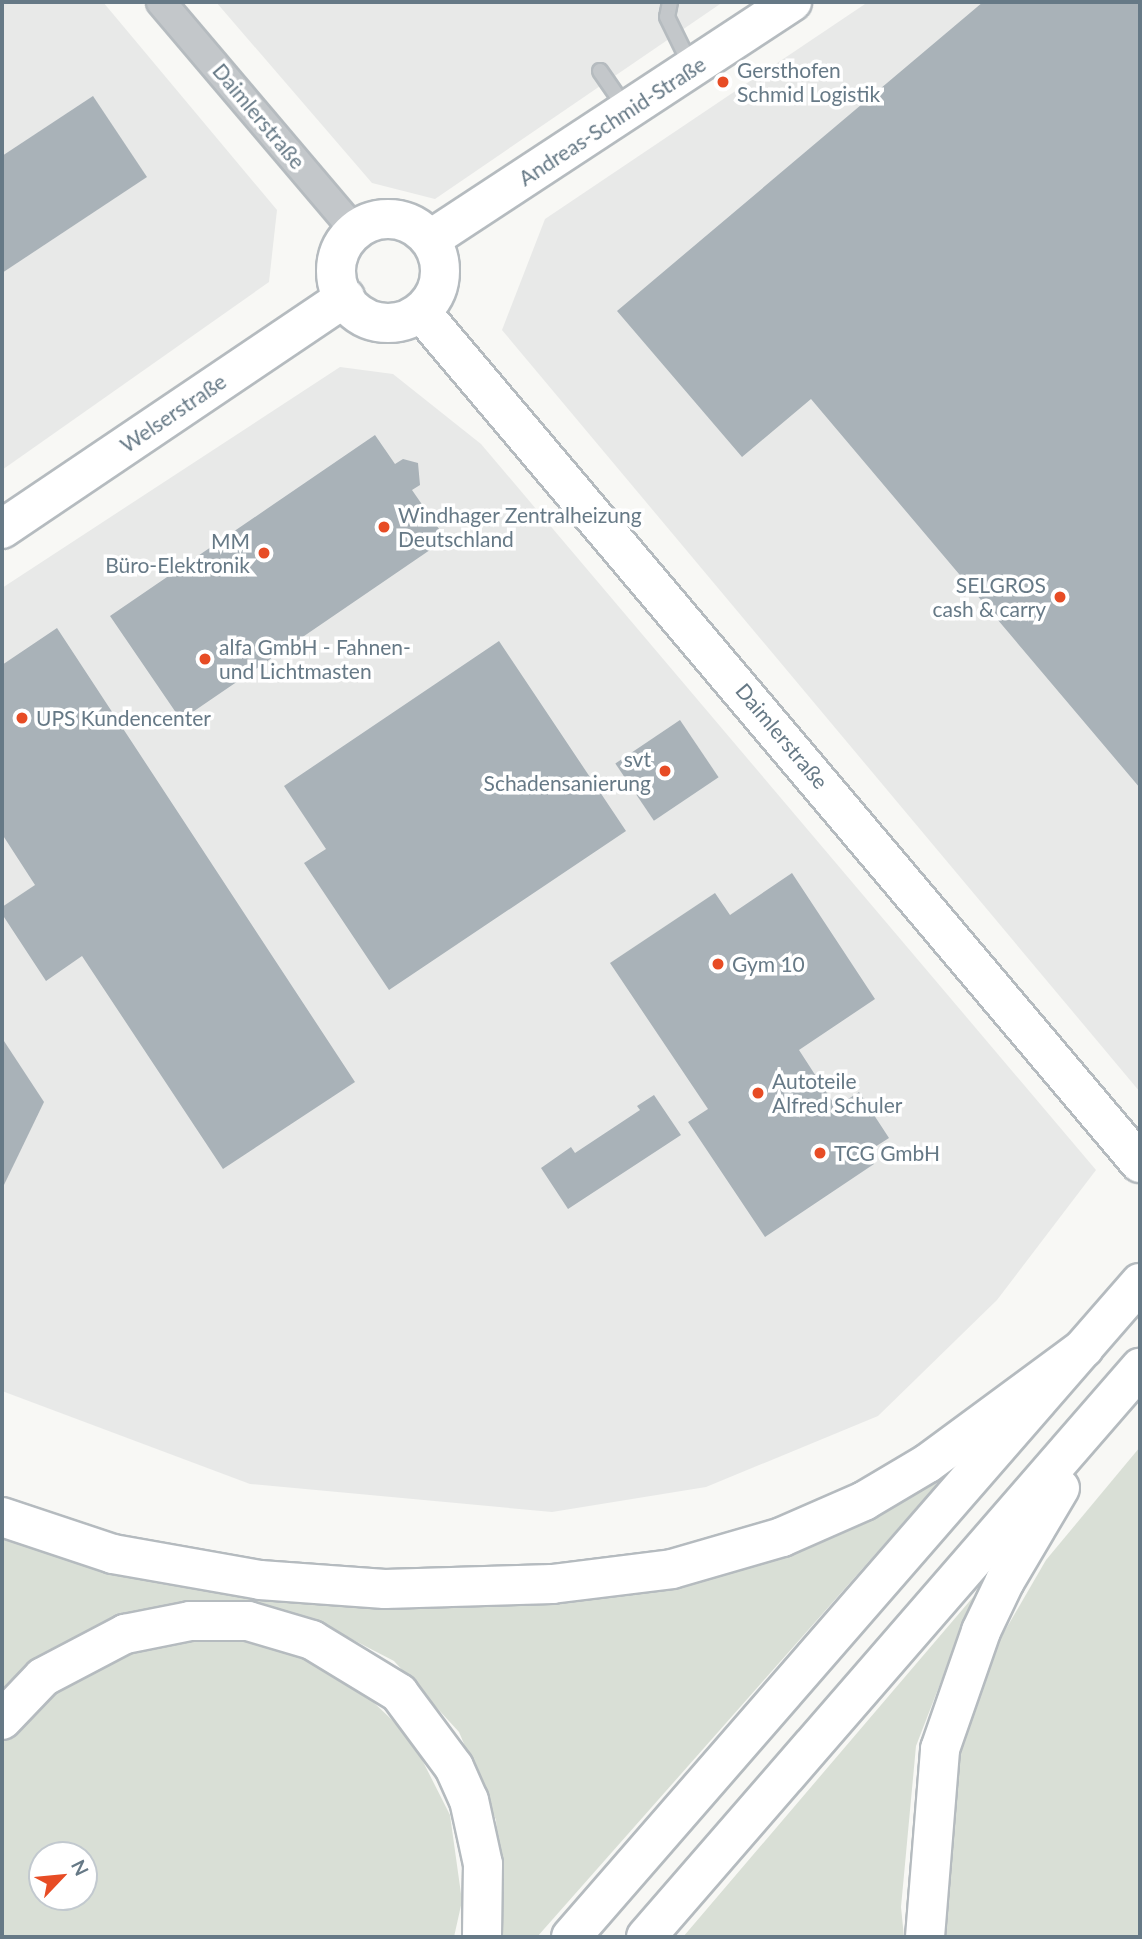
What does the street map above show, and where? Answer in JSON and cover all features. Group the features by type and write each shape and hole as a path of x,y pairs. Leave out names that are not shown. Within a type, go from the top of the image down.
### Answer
{"main road":[{"name":"Andreas-Schmid-Straße","path":"430,239 692,68 776,6"},
{"path":"380,220 398,220 430,239 440,269 439,285 421,312 407,321 378,323 360,315 345,298 336,270 340,252 355,231 380,220"},
{"name":"Welserstraße","path":"2,529 345,298"},
{"name":"Daimlerstraße","path":"421,312 1131,1152"},
{"path":"571,1937 1140,1283"},
{"path":"2,1517 113,1554 260,1580 399,1589 552,1584 673,1569 782,1537 864,1501 951,1447 1084,1348"},
{"path":"646,1937 1140,1368"},
{"path":"925,1937 940,1749 958,1691 1005,1581 1115,1398"},
{"path":"2,1720 43,1677 125,1634 190,1620 248,1621 312,1640 399,1693 454,1767 469,1800 483,1864 482,1937"}],"street":[{"name":"Daimlerstraße","path":"162,2 355,231"}],"lane":[{"path":"670,2 667,17 692,68"},
{"path":"600,71 628,111"}],"shaded area":[{"path":"2,2 103,2 277,210 269,282 2,470"},
{"path":"216,2 723,2 435,199 372,183"},
{"path":"868,2 1140,2 1140,1092 502,330 545,219"},
{"path":"340,367 393,374 481,444 1096,1170 997,1300 878,1416 706,1487 552,1512 250,1484 2,1391 2,588"},
{"path":"1140,1447 1140,1937 943,1937 959,1737 1003,1634 1046,1560"},
{"path":"954,1465 537,1937 495,1937 502,1916 496,1820 459,1732 394,1661 309,1617 215,1603 2,1699 2,1535 232,1590 438,1607 609,1593"},
{"path":"974,1596 916,1746 901,1907 904,1937 683,1937"},
{"path":"183,1635 269,1642 348,1678 411,1738 450,1815 462,1901 454,1937 2,1937 2,1739 28,1704 99,1656"}],"building":[{"path":"983,2 1140,2 1140,788 811,399 742,457 617,311"},
{"path":"93,96 147,177 2,273 2,156"},
{"path":"375,435 395,464 403,459 418,463 420,485 412,490 446,539 181,720 110,616"},
{"path":"57,628 355,1082 223,1169 82,956 46,981 2,914 2,907 35,885 2,834 2,665"},
{"path":"499,641 626,831 389,990 304,863 326,849 284,786"},
{"path":"680,720 719,777 654,821 615,764"},
{"path":"792,873 875,999 799,1050 836,1107 859,1092 889,1138 867,1152 874,1164 765,1237 688,1122 708,1109 610,963 715,893 730,915"},
{"path":"2,1038 44,1102 2,1189"},
{"path":"654,1095 681,1135 568,1209 541,1168 571,1147 575,1153 640,1110 637,1106"}],"place":[{"name":"Gersthofen Schmid Logistik","path":"723,82"},
{"name":"Windhager Zentralheizung Deutschland","path":"384,527"},
{"name":"MM Büro-Elektronik","path":"264,553"},
{"name":"SELGROS cash & carry","path":"1060,597"},
{"name":"alfa GmbH - Fahnen- und Lichtmasten","path":"205,659"},
{"name":"UPS Kundencenter","path":"22,718"},
{"name":"svt Schadensanierung","path":"665,771"},
{"name":"Gym 10","path":"718,964"},
{"name":"Autoteile Alfred Schuler","path":"758,1093"},
{"name":"TCG GmbH","path":"820,1153"}]}
